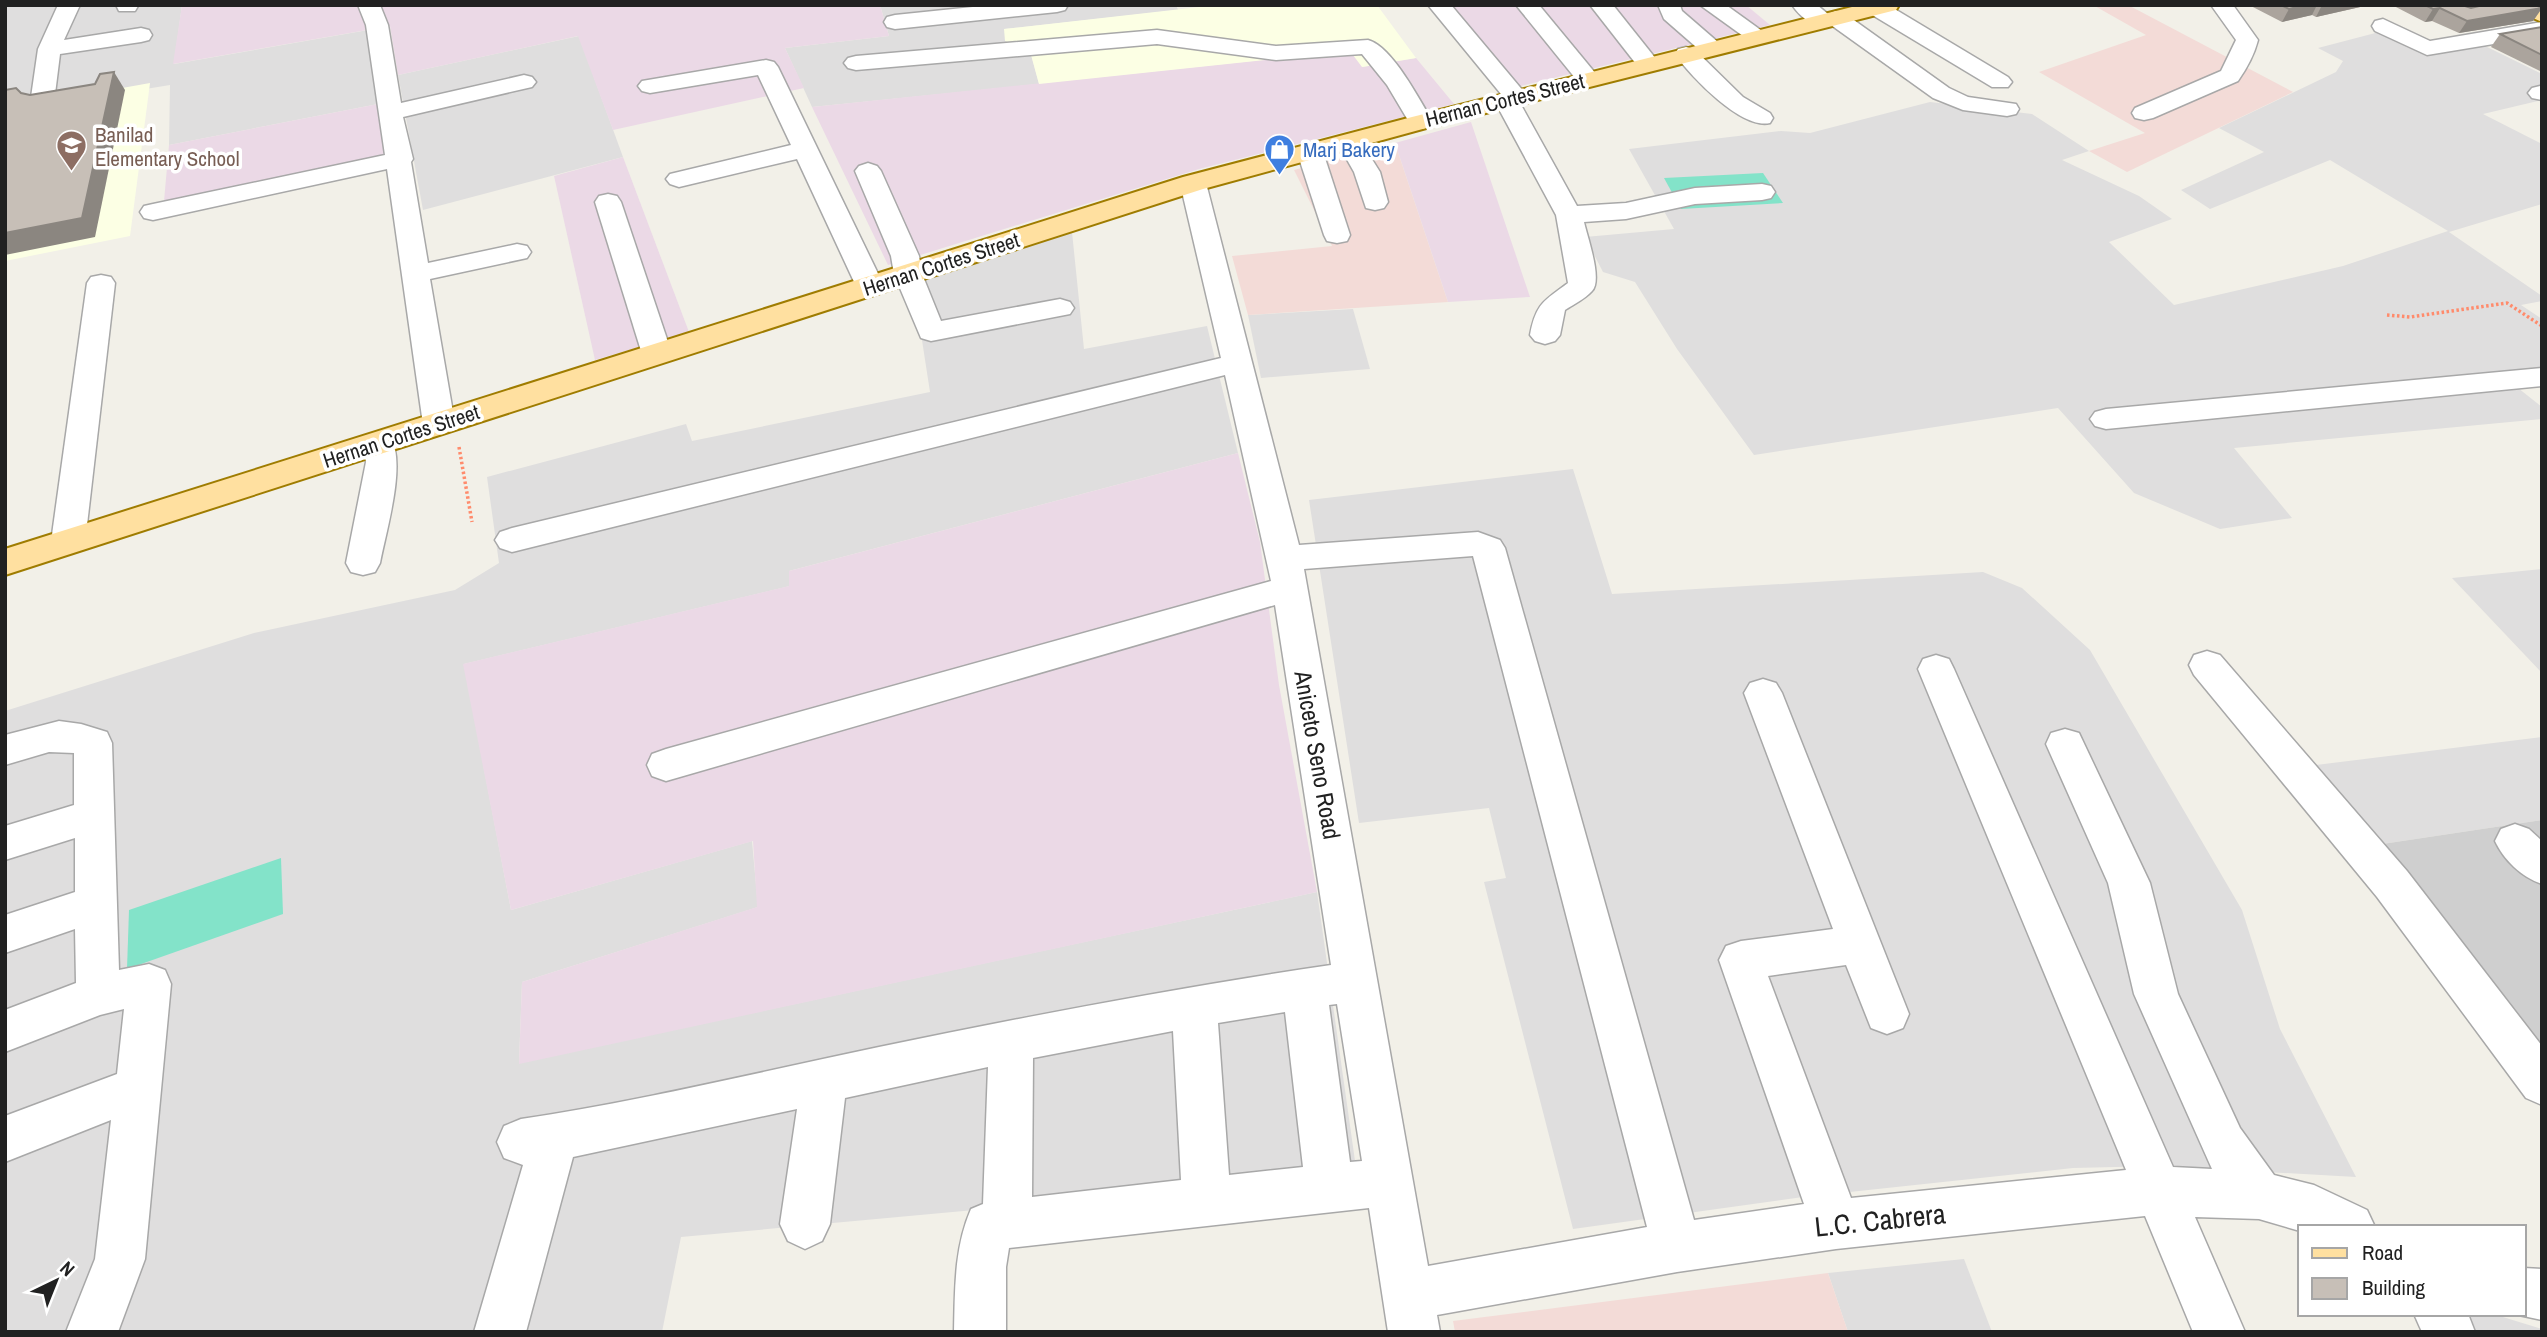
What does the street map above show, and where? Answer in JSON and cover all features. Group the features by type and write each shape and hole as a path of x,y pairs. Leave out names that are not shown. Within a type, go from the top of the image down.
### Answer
{"main road":[{"path":"2522,5 2542,15"},
{"name":"Hernan Cortes Street","path":"5,562 1193,183 1835,15 1882,6"}],"street":[{"path":"69,5 49,49 42,104 98,94"},
{"path":"369,5 377,25 417,274 447,421"},
{"path":"895,22 932,12 1058,5"},
{"path":"1439,5 1511,99 1569,215 1583,282 1582,286 1555,302 1548,311 1545,335"},
{"path":"1527,5 1588,79"},
{"path":"1601,5 1648,64"},
{"path":"1669,5 1672,14 1711,48"},
{"path":"1711,5 1758,36"},
{"path":"1803,5 1835,15 1941,93 1963,103 2007,109"},
{"path":"2144,113 2230,75 2242,56 2247,40 2222,5"},
{"path":"1882,6 2000,82"},
{"path":"2383,26 2427,48 2542,29"},
{"path":"49,49 141,35"},
{"path":"856,63 1157,37 1276,53 1368,47 1397,82 1421,122"},
{"path":"1686,54 1735,102 1761,118"},
{"path":"650,86 766,67 870,286"},
{"path":"392,112 524,82"},
{"path":"1349,142 1367,172 1375,202"},
{"path":"678,179 806,149"},
{"path":"1310,152 1337,235"},
{"path":"153,212 400,159"},
{"path":"869,171 905,256 908,274 931,332 1060,308"},
{"name":"Aniceto Seno Road","path":"1193,183 1288,573 1411,1313"},
{"path":"1569,215 1626,211 1695,196 1762,192"},
{"path":"608,202 656,354"},
{"path":"417,274 517,252"},
{"path":"68,542 101,283"},
{"path":"512,540 1238,363"},
{"path":"2106,419 2542,377"},
{"path":"363,564 382,462 379,443"},
{"path":"666,765 916,696 1288,573 1478,544 1488,548 1677,1247"},
{"path":"2207,665 2392,884 2542,1083"},
{"path":"1936,669 2218,1332"},
{"path":"1763,693 1887,1014"},
{"path":"5,750 49,736 75,736 93,743 98,995"},
{"path":"2065,744 2129,883 2156,994 2223,1144 2259,1195"},
{"path":"5,843 94,814"},
{"path":"5,934 97,903"},
{"path":"1836,1224 1741,960 1860,944"},
{"path":"500,1332 538,1139 1194,1005 1356,981"},
{"path":"5,1031 98,995 149,984 120,1259 92,1332"},
{"path":"1305,989 1329,1186"},
{"path":"1194,1005 1206,1193"},
{"path":"1007,1209 1011,1043"},
{"path":"804,1224 824,1081"},
{"path":"5,1139 140,1087"},
{"path":"979,1332 981,1267 988,1226 1389,1182"},
{"name":"L.C. Cabrera","path":"1411,1313 1677,1247 1836,1224 2156,1191 2259,1195 2314,1210 2346,1225"},
{"path":"2441,1316 2449,1332"}],"path":[{"path":"2387,315 2410,317 2507,303 2542,326"},
{"path":"447,421 472,522"}],"shaded area":[{"path":"5,5 182,5 174,64 368,30 378,104 169,145 170,85 5,112"},
{"path":"182,5 880,5 889,36 785,48 804,88 613,130 578,36 398,75 390,26 173,64"},
{"path":"880,5 1176,5 1178,10 1004,29 1030,51 1039,84 812,107 785,48 889,36"},
{"path":"1217,5 1377,5 1416,58 1362,67 1350,51 1039,84 1030,51 1005,41 1004,29"},
{"path":"1441,5 1746,5 1770,25 1517,87"},
{"path":"2093,5 2128,5 2293,92 2127,172 2089,151 2145,133 2039,72 2146,35"},
{"path":"2383,31 2426,52 2479,43 2542,74 2542,100 2483,114 2542,144 2542,204 2449,232 2542,296 2542,301 2521,305 2542,319 2542,384 2518,388 2542,407 2542,419 2234,448 2292,518 2220,529 2134,493 2058,408 1754,455 1677,349 1635,282 1603,272 1585,237 1674,229 1629,149 1781,131 1810,133 1930,102 2032,114 2089,151 2062,160 2139,196 2172,219 2109,242 2174,305 2343,266 2448,231 2330,160 2210,209 2181,190 2264,152 2219,128 2336,72 2343,61 2318,48"},
{"path":"579,36 623,157 423,210 398,75"},
{"path":"1350,51 1363,67 1416,58 1454,104 1199,169 888,265 812,107"},
{"name":"Banilad Elementary School","path":"150,83 130,236 5,261 5,109"},
{"path":"378,104 385,155 164,201 169,145"},
{"path":"1471,122 1530,297 1448,302 1395,143"},
{"path":"1395,143 1448,302 1248,315 1232,256 1332,246 1294,170"},
{"path":"623,157 689,332 595,360 554,176"},
{"path":"1072,232 1084,349 1207,326 1238,453 789,571 790,586 464,664 511,910 752,841 758,907 522,982 519,1063 1317,892 1357,1175 681,1237 662,1332 5,1332 5,711 254,633 455,590 499,563 487,477 686,424 692,441 930,392 913,282"},
{"path":"1353,309 1370,369 1261,378 1248,315"},
{"path":"1238,453 1260,542 1279,685 1317,892 519,1064 522,982 757,907 753,841 511,910 463,664 789,586 789,571"},
{"path":"1573,469 1612,594 1983,572 2022,588 2090,650 2242,910 2280,1029 2356,1177 2158,1166 2073,1168 1803,1197 1573,1229 1484,882 1506,878 1489,808 1359,823 1309,500"},
{"path":"2542,569 2542,673 2452,578"},
{"path":"2542,737 2542,820 2369,846 2308,766"},
{"path":"2542,820 2542,1069 2369,846"},
{"path":"1964,1259 1992,1332 1848,1332 1828,1273"},
{"path":"1828,1273 1848,1332 1455,1332 1453,1321"},
{"path":"2421,1316 2500,1316 2542,1329 2542,1332 2429,1332"}],"green space":[{"path":"1763,173 1783,203 1681,209 1664,178"},
{"path":"281,858 283,914 127,969 129,910"}],"building":[{"path":"2281,5 2305,5 2289,9"},
{"path":"2425,5 2462,5 2471,8 2483,5 2535,5 2542,8 2467,21 2440,8 2433,9"},
{"path":"2542,27 2542,55 2500,34"},
{"path":"114,72 82,218 5,233 5,90 16,88 21,93 30,95 95,84 100,74"}],"place":[{"name":"Banilad Elementary School","path":"72,173"},
{"name":"Marj Bakery","path":"1280,176"}]}
